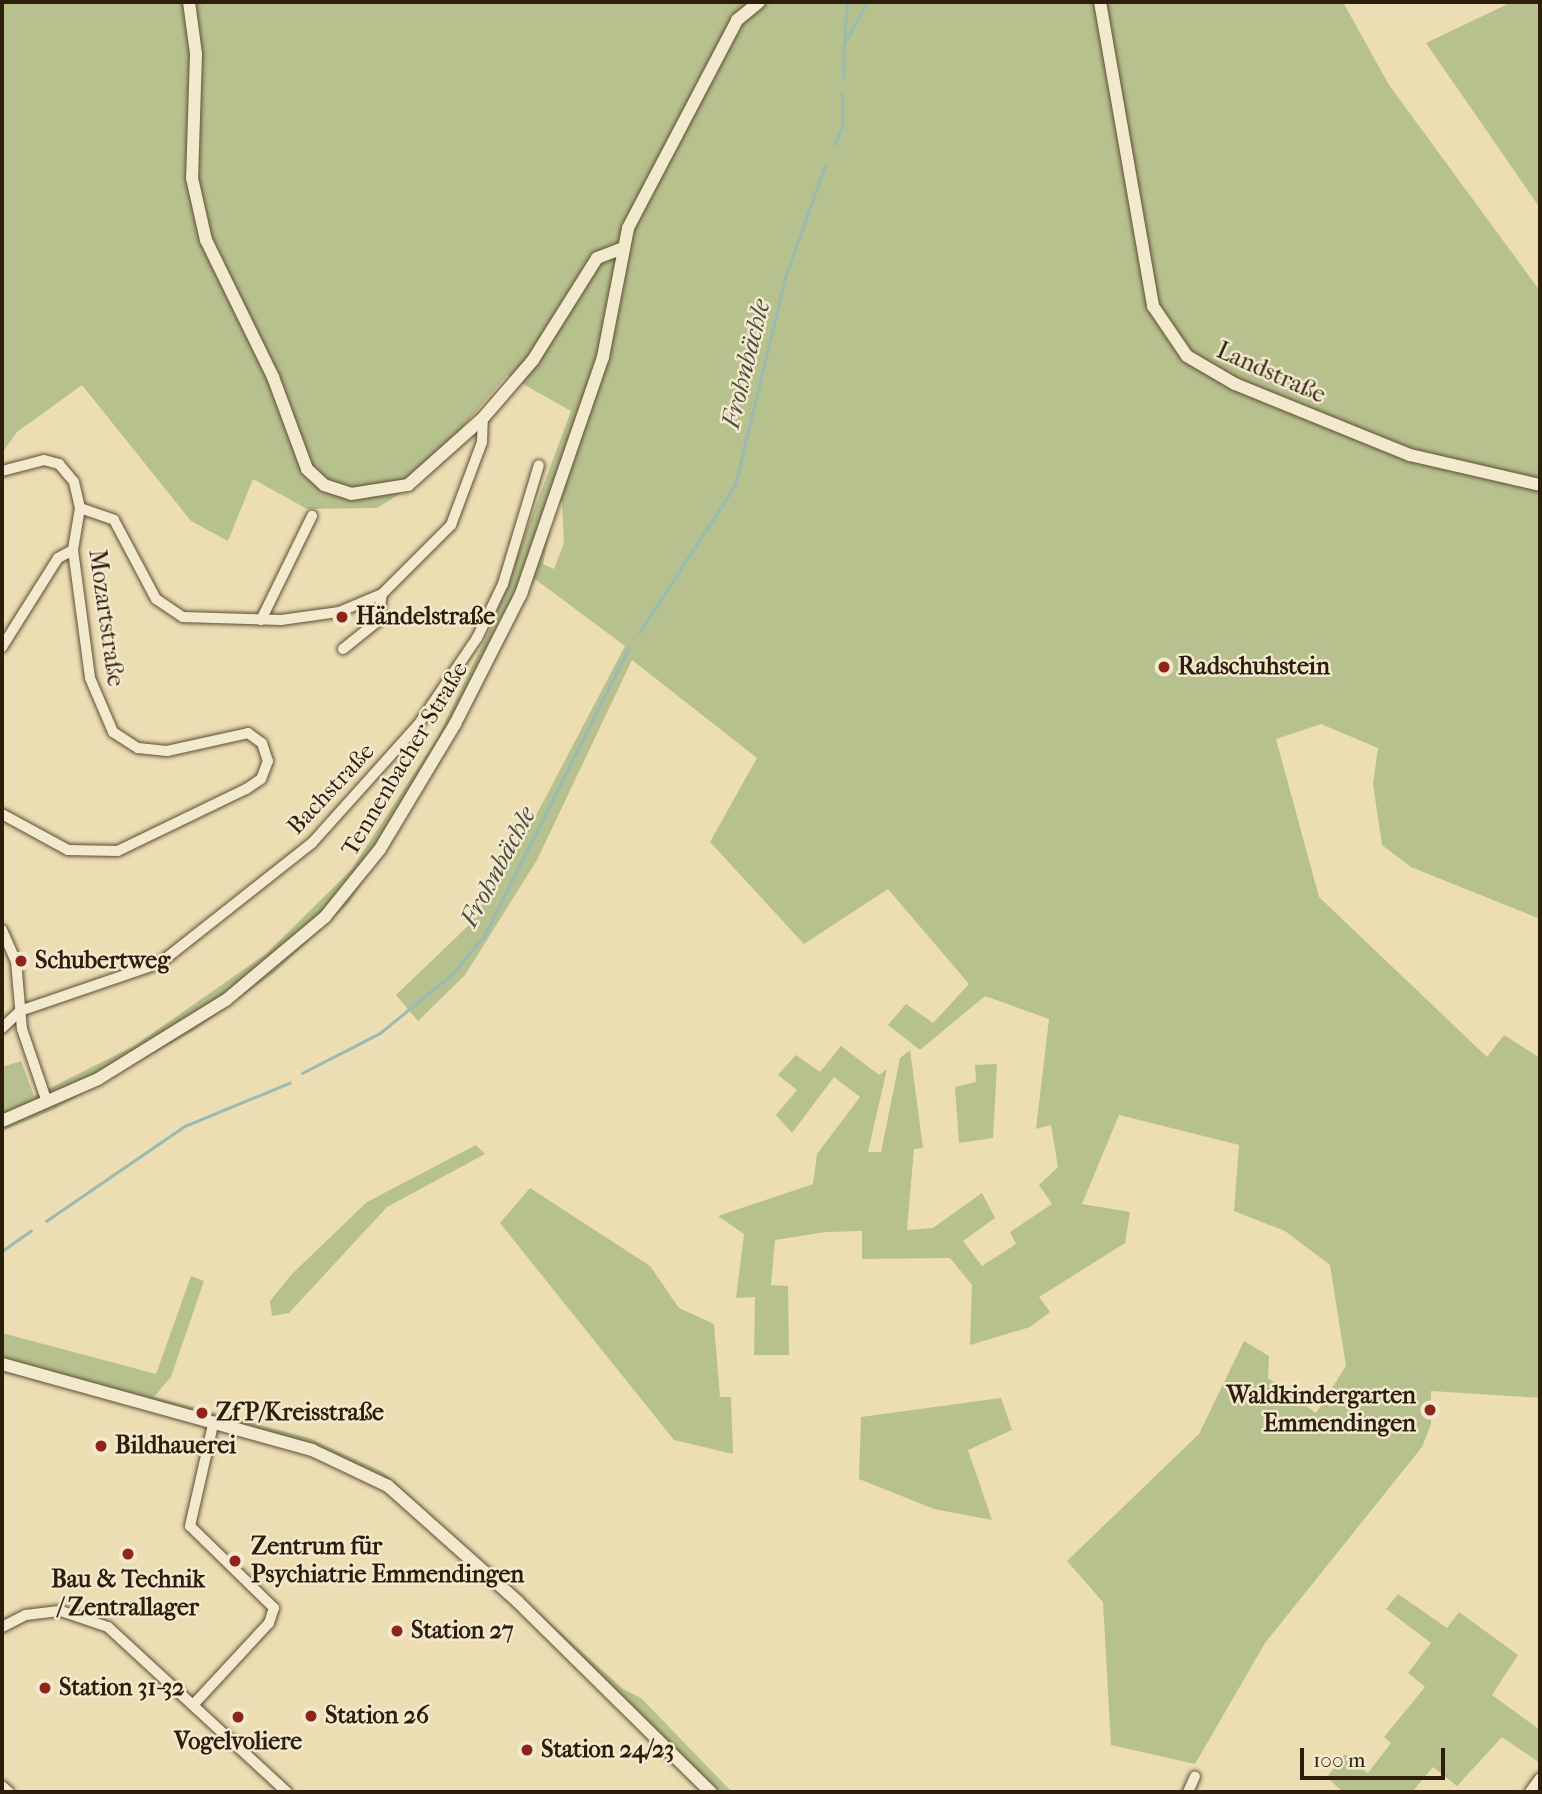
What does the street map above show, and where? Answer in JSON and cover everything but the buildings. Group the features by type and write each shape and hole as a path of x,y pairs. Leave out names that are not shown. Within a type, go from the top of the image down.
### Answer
{"street":[{"path":"189,2 196,54 192,178 205,240 273,377 307,469 324,485 351,494 408,485 483,418 533,360 597,258 620,248 737,20 759,2"},
{"name":"Landstraße","path":"1100,2 1153,306 1187,356 1235,384 1410,455 1540,485"},
{"name":"Tennenbacher Straße","path":"2,1121 47,1102 132,1059 266,970 324,917 380,849 455,724 521,594 603,357 620,248"},
{"path":"80,508 114,520 167,610 210,620 318,616 382,594 451,526 482,442 483,418"},
{"name":"Mozartstraße","path":"2,471 24,460 59,464 74,482 80,508 73,550 90,678 113,733 138,748 167,751 248,733 262,743 267,768 246,789 103,854 68,850 2,814"},
{"name":"Bachstraße","path":"20,1011 160,963 312,843 418,725 477,638 503,584 539,465"},
{"path":"261,620 312,516"},
{"path":"2,647 58,558 73,550"},
{"path":"343,649 378,621 382,594"},
{"path":"2,930 16,961 20,1011 47,1102"},
{"path":"2,1028 20,1011"},
{"path":"2,1364 322,1454 388,1486 518,1602 710,1792"},
{"path":"192,1704 269,1623 274,1608 190,1526 213,1425"},
{"path":"2,1627 41,1612 86,1616 108,1627 287,1792"},
{"path":"1188,1792 1195,1776"},
{"path":"1530,1792 1540,1780"},
{"path":"2,1786 9,1792"}],"green space":[{"path":"2,2 1343,2 1389,85 1540,291 1540,919 1411,867 1382,845 1373,784 1378,748 1321,724 1276,739 1319,897 1487,1057 1504,1035 1540,1058 1540,1398 1431,1391 1431,1424 1422,1447 1265,1643 1195,1764 1111,1745 1103,1602 1067,1561 1199,1434 1244,1341 1269,1356 1268,1378 1316,1413 1346,1366 1330,1265 1285,1231 1234,1211 1239,1145 1119,1115 1082,1204 1130,1212 1125,1243 1039,1297 1050,1312 1030,1327 970,1345 972,1285 950,1258 862,1259 862,1231 826,1232 775,1240 771,1285 788,1286 789,1355 754,1355 755,1297 736,1298 744,1234 718,1216 813,1184 817,1154 860,1097 834,1077 792,1133 776,1115 797,1090 778,1075 796,1055 820,1072 841,1046 879,1075 887,1069 868,1152 881,1152 900,1058 910,1050 923,1148 914,1149 907,1230 933,1228 982,1193 995,1218 963,1241 982,1266 1016,1244 1010,1232 1052,1204 1039,1185 1058,1167 1051,1125 1036,1129 1049,1019 985,996 920,1050 888,1025 906,1004 933,1023 969,984 888,889 804,944 710,842 757,758 632,660 537,860 465,975 418,1021 396,995 470,924 530,827 625,646 535,579 438,765 349,903 274,973 193,1031 55,1109 2,1131 2,1067 21,1061 34,1096 134,1046 266,954 351,870 438,737 490,629 571,411 507,375 411,487 377,508 307,509 253,479 228,541 191,521 82,385 17,432 2,453","holes":["555,502 562,503 564,543 554,569 543,564"]},
{"path":"1512,2 1540,2 1540,208 1426,43"},
{"path":"997,1064 993,1138 959,1143 955,1087 976,1082 975,1065"},
{"path":"476,1145 485,1154 387,1207 289,1313 272,1316 270,1301 292,1274 367,1202"},
{"path":"530,1188 650,1266 679,1308 714,1324 720,1397 731,1397 733,1454 674,1440 500,1223"},
{"path":"191,1276 204,1281 171,1377 154,1397 309,1438 383,1472 623,1689 641,1698 732,1792 703,1792 518,1607 378,1483 329,1459 2,1371 2,1333 156,1374"},
{"path":"1001,1398 1012,1430 968,1450 992,1520 934,1509 859,1479 861,1417"},
{"path":"1398,1594 1447,1628 1459,1612 1518,1655 1492,1695 1540,1730 1540,1763 1502,1737 1457,1786 1433,1767 1412,1792 1343,1792 1327,1777 1345,1754 1368,1773 1391,1743 1384,1737 1425,1687 1408,1673 1431,1643 1386,1609"}],"waterway":[{"path":"844,40 847,2"},
{"name":"Frohnbächle","path":"843,77 844,44 867,2"},
{"name":"Frohnbächle","path":"834,145 842,127 842,94"},
{"name":"Frohnbächle","path":"639,633 735,485 785,278 825,165"},
{"name":"Frohnbächle","path":"302,1073 380,1033 452,974 484,936 629,648"},
{"name":"Frohnbächle","path":"46,1221 185,1126 289,1083"},
{"name":"Frohnbächle","path":"2,1251 31,1231"}],"place":[{"name":"Händelstraße","path":"342,617"},
{"name":"Radschuhstein","path":"1164,667"},
{"name":"Schubertweg","path":"21,961"},
{"name":"Waldkindergarten Emmendingen","path":"1430,1410"},
{"name":"ZfP/Kreisstraße","path":"202,1413"},
{"name":"Bildhauerei","path":"101,1446"},
{"name":"Bau & Technik / Zentrallager","path":"128,1554"},
{"name":"Zentrum für Psychiatrie Emmendingen","path":"235,1561"},
{"name":"Station 27","path":"397,1631"},
{"name":"Station 31-32","path":"45,1688"},
{"name":"Station 26","path":"311,1716"},
{"name":"Vogelvoliere","path":"238,1717"},
{"name":"Station 24/23","path":"527,1750"}]}
